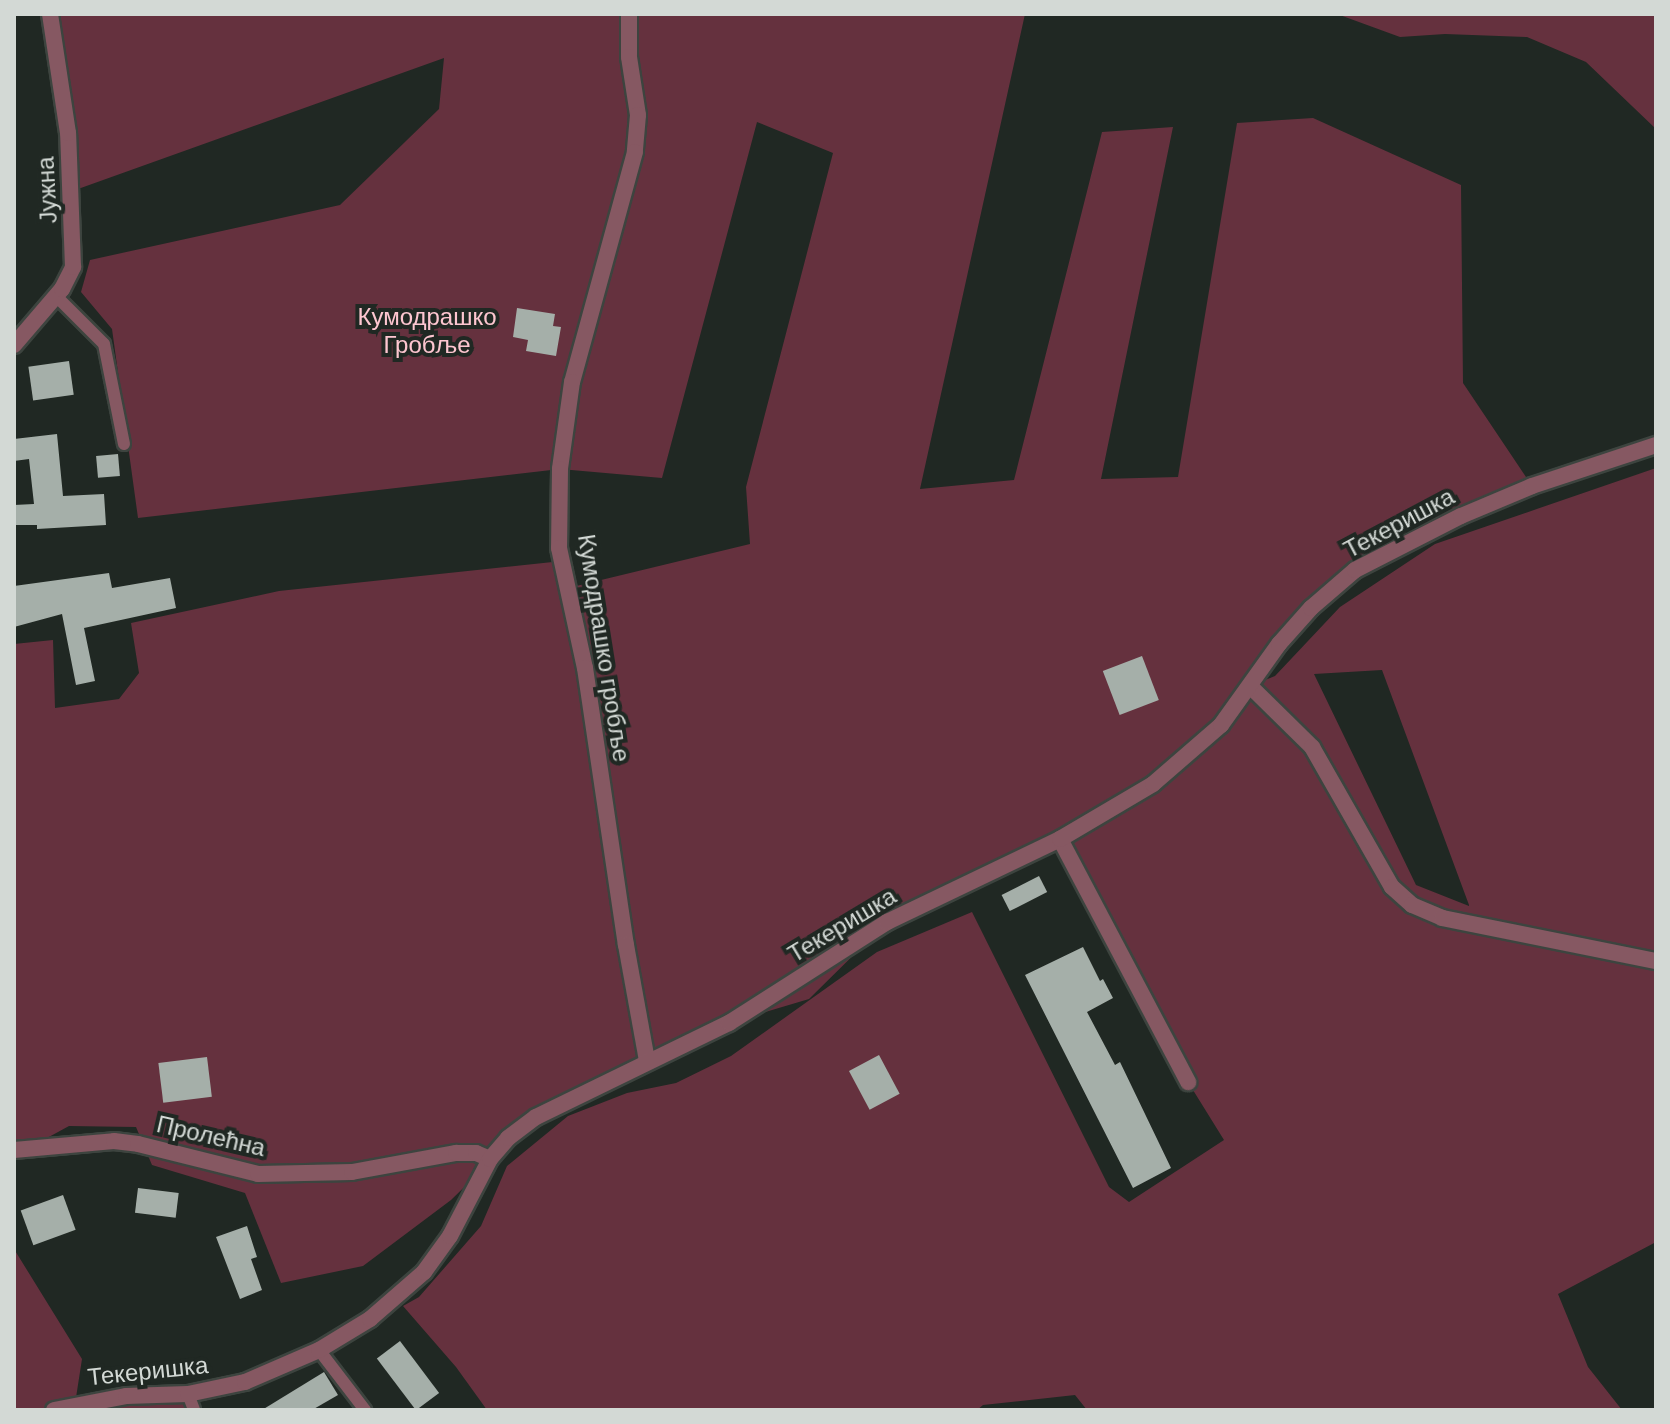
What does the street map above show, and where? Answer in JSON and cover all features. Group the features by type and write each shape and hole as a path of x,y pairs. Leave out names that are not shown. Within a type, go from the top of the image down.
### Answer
{"street":[{"name":"Јужна","path":"14,345 72,273 68,133 50,14"},
{"name":"Кумодрашко гробље","path":"629,14 629,57 638,115 635,152 572,382 560,469 559,548 585,668 626,945 647,1061"},
{"name":"Текеришка","path":"54,1410 126,1396 191,1402 319,1350 370,1319 424,1272 450,1236 490,1159 508,1138 536,1117 729,1023 887,922 1060,839 1153,784 1193,753 1221,725 1311,608 1355,570 1461,516 1532,486 1656,445"},
{"path":"1250,686 1312,747 1392,887 1412,905 1442,918 1656,961"},
{"path":"1060,839 1188,1082"},
{"name":"Пролећна","path":"14,1150 114,1141 138,1144 258,1174 352,1172 456,1153 476,1153 490,1159"}],"lane":[{"path":"55,295 104,344 124,444"},
{"path":"319,1350 365,1410"}],"green space":[{"name":"Кумодрашко Гробље","path":"60,14 1025,14 920,489 1014,480 1102,132 1173,127 1101,479 1178,477 1237,123 1313,118 1461,185 1463,383 1532,486 1355,570 1252,685 1275,676 1340,607 1435,544 1656,468 1656,1242 1558,1294 1588,1367 1622,1410 1087,1410 1075,1395 983,1405 977,1410 487,1410 456,1367 403,1306 419,1297 481,1226 507,1166 568,1116 627,1093 676,1083 731,1056 877,952 972,912 1109,1187 1129,1202 1224,1140 1188,1082 1060,839 887,922 809,999 729,1023 536,1117 451,1200 363,1266 281,1283 245,1193 152,1165 136,1127 69,1126 14,1156 14,644 53,640 55,708 119,699 139,673 131,623 279,591 562,561 568,588 750,544 746,487 833,153 757,122 662,478 560,469 138,518 112,329 81,292 90,260 340,205 439,109 444,58 78,189","holes":["1382,670 1469,906 1416,885 1314,674"]},
{"path":"1337,14 1656,14 1656,129 1586,62 1527,37 1445,34 1400,37"},
{"path":"14,1249 82,1359 75,1404 188,1394 194,1410 14,1410"}],"building":[{"path":"517,308 555,314 553,326 561,327 556,356 526,351 528,340 513,337"},
{"path":"69,361 74,395 33,400 28,367"},
{"path":"57,434 63,496 104,494 106,525 37,529 37,525 14,525 14,505 34,504 29,459 14,461 14,439"},
{"path":"118,454 120,476 98,478 96,456"},
{"path":"109,573 112,588 170,578 176,608 84,628 95,681 76,685 62,614 14,627 14,586"},
{"path":"1142,656 1159,700 1120,715 1103,671"},
{"path":"1039,876 1047,892 1010,911 1002,895"},
{"path":"1083,947 1100,981 1103,979 1113,998 1087,1012 1115,1065 1120,1062 1171,1168 1133,1188 1025,975"},
{"path":"879,1055 900,1094 870,1110 849,1071"},
{"path":"207,1057 212,1097 163,1103 158,1063"},
{"path":"138,1188 179,1193 176,1218 135,1213"},
{"path":"63,1195 76,1230 33,1245 21,1210"},
{"path":"247,1226 257,1257 251,1259 262,1290 240,1299 216,1237"},
{"path":"400,1341 439,1393 416,1410 377,1358"},
{"path":"324,1372 338,1395 312,1410 262,1410"}]}
